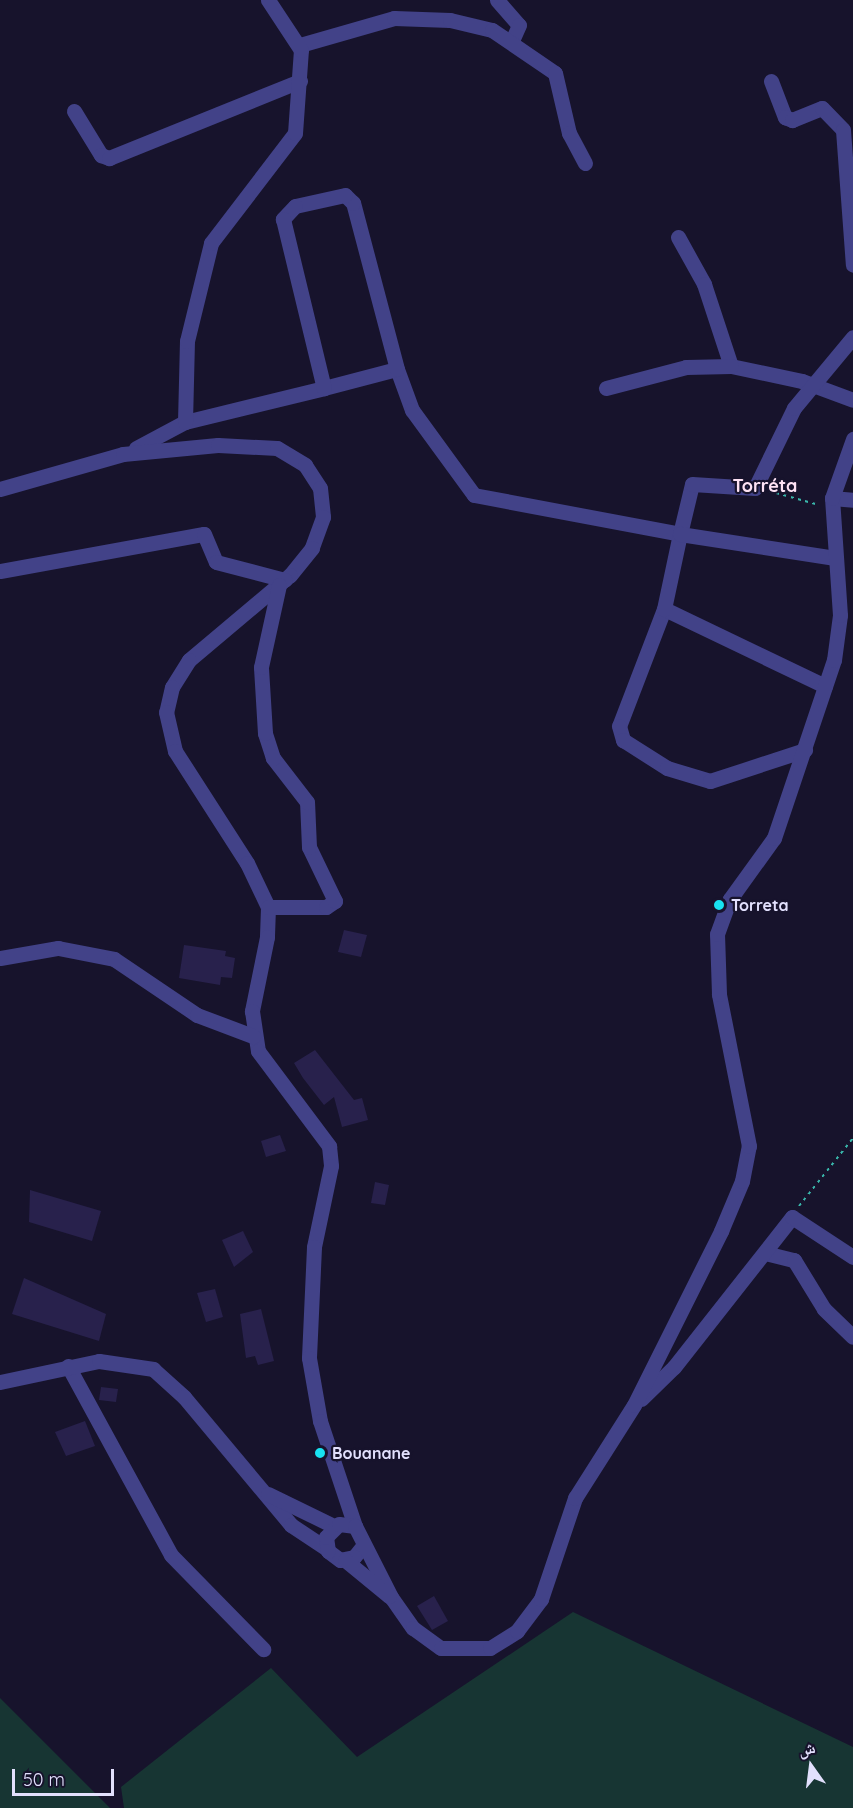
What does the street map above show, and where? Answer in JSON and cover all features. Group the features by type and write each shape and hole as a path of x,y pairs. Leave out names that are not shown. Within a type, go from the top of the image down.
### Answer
{"street":[{"path":"184,422 187,341 211,243 292,141 300,81 300,45 268,0"},
{"path":"497,0 519,25 512,41"},
{"path":"300,45 379,21 421,16 475,25 512,41 555,73 568,133 585,163"},
{"path":"74,111 101,155 109,158 300,81"},
{"path":"771,81 785,117 792,120 822,108 843,130 853,265"},
{"path":"324,388 282,224 295,206 345,195 352,199 397,369 412,410 474,495 680,534 835,558"},
{"path":"678,237 704,284 731,366"},
{"path":"805,750 710,781 667,768 623,740 619,726 664,609 692,484 755,488 812,384 853,337"},
{"path":"606,388 686,367 731,366 812,384 853,400"},
{"path":"0,489 123,454 184,422 397,369"},
{"path":"123,454 261,445 294,456 315,477 323,517 312,548 282,583 189,660 172,687 166,712 175,751 247,863 268,907 253,1036 263,1062 319,1128 331,1155 314,1247 308,1346 316,1401 345,1498 363,1546 391,1597 413,1628 441,1648 490,1648 517,1631 541,1599 575,1498 634,1404 721,1230 747,1162 747,1128 718,988 717,934 730,899 774,838 825,686 839,633 832,503 853,440"},
{"path":"832,503 853,500"},
{"path":"0,571 204,534 216,562 282,583"},
{"path":"268,907 326,907 335,901 309,847 307,802 273,758 265,733 261,667 282,583"},
{"path":"664,609 825,686"},
{"path":"0,958 58,948 104,956 130,965 197,1015 253,1036"},
{"path":"634,1404 674,1367 792,1217 852,1253"},
{"path":"765,1253 794,1260 832,1320 853,1337"},
{"path":"0,1382 68,1366 120,1360 153,1369 184,1397 291,1525 345,1560 391,1597"},
{"path":"68,1366 171,1555 262,1648"},
{"path":"258,1488 337,1525 355,1526"},
{"path":"327,1549 326,1537 337,1525 345,1498"},
{"path":"345,1560 363,1546"}],"path":[{"path":"755,488 832,503"},
{"path":"792,1217 826,1167 853,1138"}],"green space":[{"path":"573,1612 853,1747 853,1808 124,1808 121,1787 271,1668 357,1757"},
{"path":"0,1698 110,1808 0,1808"}],"building":[{"path":"344,930 367,935 361,957 338,952"},
{"path":"184,945 226,951 225,956 235,958 232,978 221,977 220,985 179,978"},
{"path":"315,1050 354,1100 362,1098 368,1120 342,1127 334,1097 324,1105 303,1078 294,1063"},
{"path":"280,1135 286,1151 266,1157 261,1141"},
{"path":"375,1182 389,1185 385,1205 371,1203"},
{"path":"30,1190 101,1211 92,1241 29,1222"},
{"path":"243,1231 253,1252 234,1267 222,1240"},
{"path":"24,1278 106,1314 99,1341 12,1314"},
{"path":"215,1289 223,1317 206,1322 197,1293"},
{"path":"261,1309 274,1361 258,1365 255,1356 246,1358 240,1314"},
{"path":"101,1387 118,1389 116,1402 99,1400"},
{"path":"85,1421 95,1446 66,1456 55,1432"},
{"path":"434,1596 448,1621 432,1630 417,1606"}],"place":[{"name":"Torreta","path":"719,905"},
{"name":"Bouanane","path":"320,1453"}],"district":[{"name":"Torréta","path":"765,486"}]}
